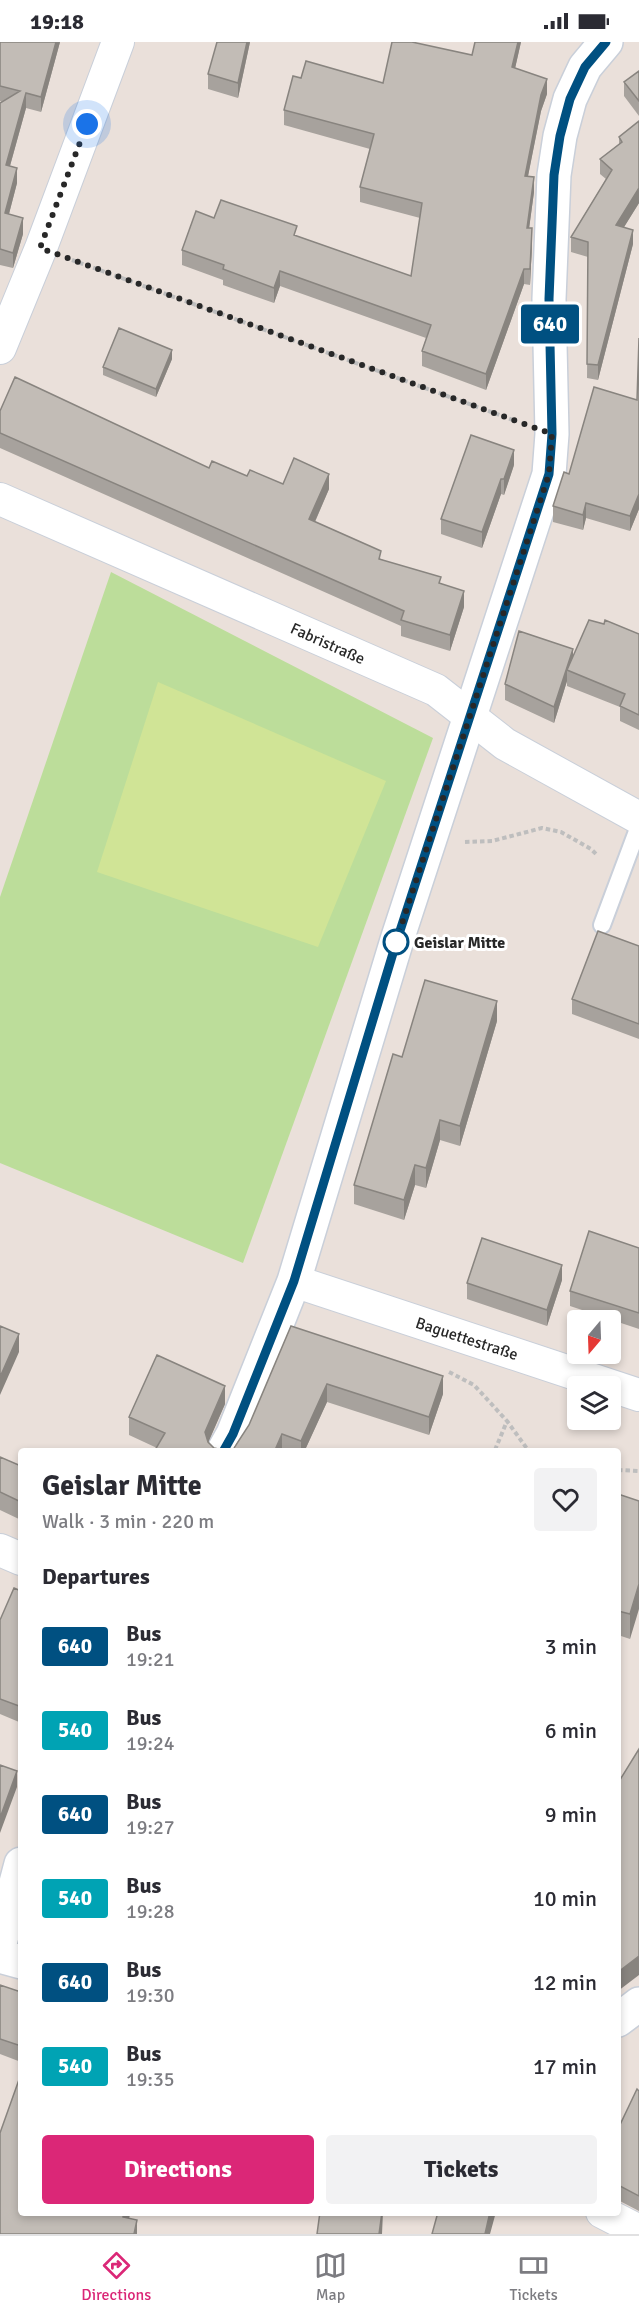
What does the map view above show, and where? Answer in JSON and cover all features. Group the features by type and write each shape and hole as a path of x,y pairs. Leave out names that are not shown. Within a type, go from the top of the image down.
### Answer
{"street":[{"path":"0,348 118,42"},
{"path":"225,1448 233,1434 294,1281 397,940 549,474 552,434 549,299 554,175 560,136 570,99 585,67 606,42"},
{"name":"Fabristraße","path":"0,499 436,690 505,744 639,818"},
{"name":"Baguettestraße","path":"294,1281 639,1395"},
{"path":"0,1550 18,1558"},
{"path":"0,1943 18,1875"},
{"path":"0,1956 18,1961"},
{"path":"621,2018 639,2004"},
{"path":"610,2216 639,2231"}],"lane":[{"path":"602,925 639,826"}],"path":[{"path":"40,248 552,434"},
{"path":"433,832 464,842 492,841 542,828 561,832 591,849 619,876"},
{"path":"446,1370 474,1385 507,1421 527,1448"},
{"path":"496,1448 507,1421"},
{"path":"621,1470 639,1471"}],"green space":[{"path":"111,572 433,738 243,1263 0,1163 0,897"},
{"path":"158,682 386,781 318,947 97,872"}],"building":[{"path":"0,42 56,42 41,97 26,93 6,165 17,168 5,213 23,218 13,253 0,249 0,103 20,91 0,86"},
{"path":"217,42 247,42 238,83 208,74"},
{"path":"392,42 412,42 472,55 475,42 518,42 512,67 547,79 541,95 525,176 534,177 527,228 532,228 530,269 524,269 486,374 422,351 431,325 280,271 274,288 223,269 224,265 182,250 196,211 214,218 221,200 297,226 294,235 411,276 422,203 360,187 374,134 284,110 293,76 301,78 306,61 383,83"},
{"path":"639,71 639,101 624,82"},
{"path":"639,121 639,188 616,225 633,230 598,365 587,364 588,242 571,237 612,170 600,159 622,142 619,137"},
{"path":"119,328 172,350 156,389 103,367"},
{"path":"639,338 639,494 630,516 586,503 583,515 553,506 564,472 569,474 594,387 637,400"},
{"path":"15,377 209,468 212,461 247,476 250,470 283,484 294,458 329,474 309,519 381,551 379,559 441,577 439,583 464,591 450,635 401,620 404,611 0,433 0,411"},
{"path":"471,435 514,450 482,532 441,519"},
{"path":"589,620 604,624 605,620 639,634 639,715 620,706 625,694 567,670"},
{"path":"519,631 573,649 554,707 505,684"},
{"path":"598,931 639,946 639,1024 572,999"},
{"path":"425,980 497,1001 460,1126 440,1120 426,1168 415,1165 404,1200 354,1185 393,1054 402,1057"},
{"path":"589,1231 639,1248 639,1313 570,1291"},
{"path":"482,1238 562,1265 547,1310 467,1283"},
{"path":"0,1326 19,1334 0,1377"},
{"path":"291,1326 443,1376 429,1417 327,1384 301,1441 282,1434 276,1448 234,1448 249,1425"},
{"path":"157,1355 225,1386 205,1432 208,1442 214,1448 156,1448 165,1433 129,1417"},
{"path":"0,1457 18,1465 18,1501 0,1492"},
{"path":"621,1495 639,1501 639,1584 630,1614 621,1612"},
{"path":"14,1588 18,1590 18,1706 0,1699 0,1620"},
{"path":"639,1749 639,1956 621,1970 621,1778"},
{"path":"0,1765 17,1771 0,1818"},
{"path":"0,1985 18,1991 18,2045 0,2039"},
{"path":"18,2082 18,2216 123,2216 137,2220 134,2234 0,2234 0,2133"},
{"path":"637,2089 639,2091 639,2196 621,2187 621,2123"},
{"path":"319,2216 381,2216 379,2234 317,2234"},
{"path":"437,2216 489,2216 485,2234 432,2234"}],"bus line":[{"name":"640","path":"225,1448 233,1434 294,1281 397,940 549,474 552,434 549,299 554,175 560,136 570,99 585,67 606,42"}],"place":[{"name":"Geislar Mitte","path":"396,942"}],"route":[{"path":"87,124 40,248 552,434 549,474 396,942"}]}
